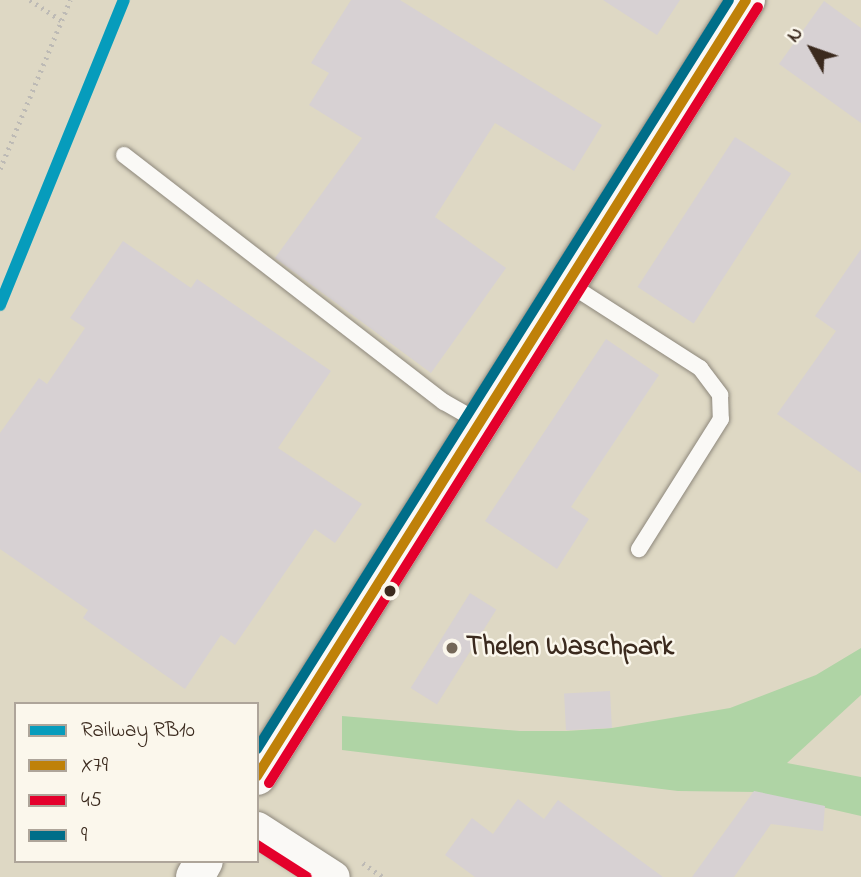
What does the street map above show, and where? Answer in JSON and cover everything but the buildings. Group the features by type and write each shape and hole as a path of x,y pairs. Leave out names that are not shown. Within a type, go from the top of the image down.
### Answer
{"street":[{"path":"259,773 746,0"},
{"path":"259,829 333,877"}],"lane":[{"path":"124,155 444,402 481,423"},
{"path":"569,284 700,368 720,395 721,419 639,549"}],"path":[{"path":"30,0 62,21"},
{"path":"0,169 70,0"}],"green space":[{"path":"861,648 861,695 787,763 861,777 861,816 756,792 678,791 342,750 342,716 520,731 566,731 612,728 730,708 816,675"}],"rail line":[{"name":"RB10","path":"0,305 124,0"}],"transit line":[{"name":"9","path":"259,746 729,0"},
{"name":"X79","path":"259,773 746,0"},
{"name":"45","path":"269,783 758,7"},
{"name":"45","path":"259,846 307,877"}],"place":[{"name":"Thelen Waschpark","path":"452,648"}]}
